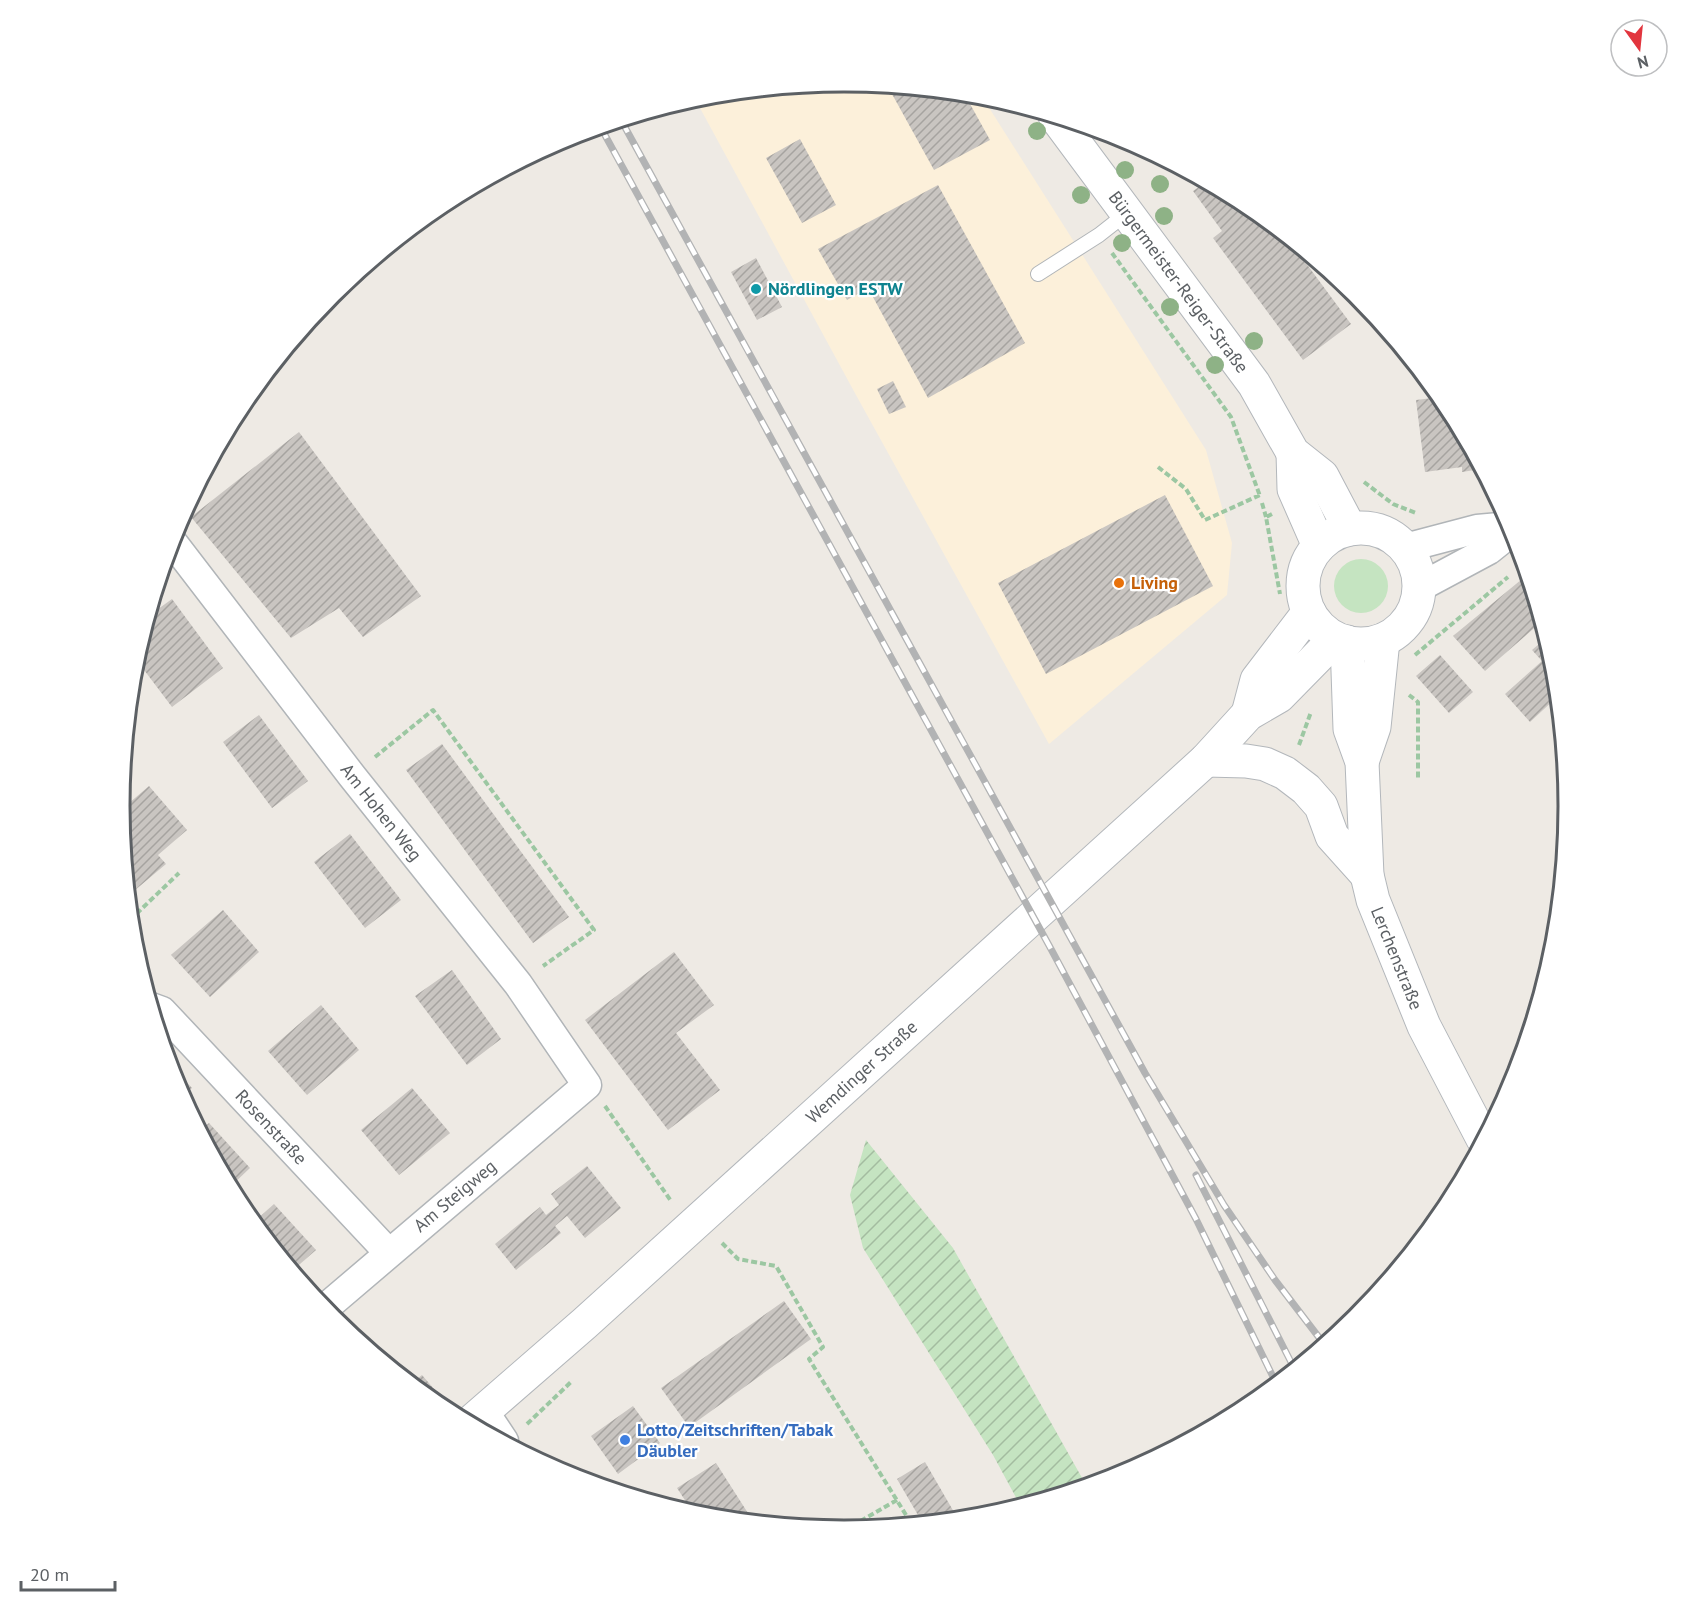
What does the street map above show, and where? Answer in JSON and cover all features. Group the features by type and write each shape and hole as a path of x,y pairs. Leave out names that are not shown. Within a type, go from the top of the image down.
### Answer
{"main road":[{"name":"Bürgermeister-Reiger-Straße","path":"1062,126 1254,384 1293,453 1322,476 1350,529"},
{"name":"Bürgermeister-Reiger-Straße","path":"1293,453 1294,489 1319,546"},
{"path":"1366,528 1381,531 1394,538 1406,548 1414,560 1418,573 1420,587 1417,604 1409,619 1398,632 1371,644 1341,641 1317,624 1305,599 1305,571 1311,558 1319,546 1350,529 1366,528"},
{"name":"Wemdinger Straße","path":"1248,714 1257,680 1310,612"},
{"name":"Lerchenstraße","path":"1362,762 1374,727 1383,640"},
{"name":"Wemdinger Straße","path":"477,1417 585,1323 1206,760 1248,714 1279,696 1341,641"},
{"name":"Lerchenstraße","path":"1341,641 1350,729 1362,762 1367,875 1373,900 1424,1026 1479,1131"},
{"path":"1206,760 1265,764 1285,773 1306,789 1321,806 1332,836 1367,875"}],"street":[{"path":"1406,548 1477,529 1501,527"},
{"path":"1420,587 1490,550 1505,538"},
{"name":"Am Hohen Weg","path":"178,549 352,776 518,984 588,1085"},
{"name":"Rosenstraße","path":"160,1010 388,1252"},
{"name":"Am Steigweg","path":"332,1302 388,1252 588,1085"}],"lane":[{"path":"1038,274 1099,235 1127,213"}],"path":[{"path":"1099,235 1231,417 1266,517"},
{"path":"1158,467 1186,489 1205,520 1260,495"},
{"path":"1413,657 1516,571"},
{"path":"1402,689 1418,702 1418,778"},
{"path":"352,776 433,710 594,930 518,984"},
{"path":"138,912 179,873"},
{"path":"588,1085 673,1204"},
{"path":"725,1246 738,1259 776,1266 823,1347 809,1359 907,1516"},
{"path":"865,1519 897,1500"}],"shaded area":[{"path":"844,92 890,93 988,106 1206,450 1232,543 1227,595 1049,744 699,106 797,93"}],"green space":[{"path":"1361,559 1371,561 1380,567 1386,576 1388,586 1386,596 1380,605 1371,611 1361,613 1351,611 1342,605 1336,596 1334,586 1336,576 1342,567 1351,561"},
{"path":"866,1140 953,1248 1082,1478 1016,1498 993,1455 863,1248 850,1195"}],"building":[{"path":"892,93 970,103 990,140 934,170"},
{"path":"800,139 836,205 802,223 766,158"},
{"path":"938,185 1025,343 928,398 868,288 847,300 818,249"},
{"path":"1201,187 1278,239 1305,261 1351,324 1303,360 1213,238 1222,231 1193,191"},
{"name":"Nördlingen ESTW","path":"756,258 782,307 757,320 731,272"},
{"path":"893,381 906,407 889,414 877,389"},
{"path":"1429,398 1473,470 1462,472 1462,467 1425,472 1416,400"},
{"path":"299,432 421,596 363,637 339,608 291,638 191,517"},
{"path":"1165,495 1213,586 1046,674 998,583"},
{"path":"1521,580 1535,628 1485,671 1453,636"},
{"path":"172,599 223,668 172,707 143,668 157,610"},
{"path":"1539,644 1544,666 1550,704 1530,722 1505,694 1542,661 1532,650"},
{"path":"1440,655 1473,692 1449,713 1416,676"},
{"path":"259,715 308,781 272,808 223,742"},
{"path":"442,744 569,917 533,943 406,770"},
{"path":"149,786 187,830 158,855 166,864 135,890 131,852 130,802"},
{"path":"350,834 401,900 365,928 314,862"},
{"path":"223,910 259,952 210,997 171,955"},
{"path":"674,952 714,1005 676,1033 720,1090 668,1130 585,1020"},
{"path":"452,970 501,1039 467,1065 415,996"},
{"path":"321,1005 359,1050 307,1095 268,1051"},
{"path":"412,1088 450,1133 399,1175 361,1130"},
{"path":"209,1123 250,1168 237,1181 225,1162 206,1126"},
{"path":"587,1166 621,1208 585,1238 567,1216 555,1226 561,1233 516,1270 495,1244 540,1207 546,1215 559,1205 551,1194"},
{"path":"274,1204 316,1250 298,1266 260,1216"},
{"path":"784,1301 811,1339 689,1427 661,1388"},
{"path":"422,1375 436,1391 418,1378"},
{"path":"633,1406 660,1443 618,1474 591,1436"},
{"path":"925,1462 953,1511 918,1515 897,1479"},
{"path":"716,1463 748,1513 686,1502 677,1488"}],"railway":[{"path":"624,126 1145,1073 1224,1205 1275,1280 1319,1337"},
{"path":"604,133 1051,949 1196,1219 1273,1376"},
{"path":"1196,1175 1291,1361"}],"place":[{"name":"Nördlingen ESTW","path":"756,289"},
{"name":"Living","path":"1119,583"},
{"name":"Lotto/Zeitschriften/Tabak Däubler","path":"625,1440"}]}
